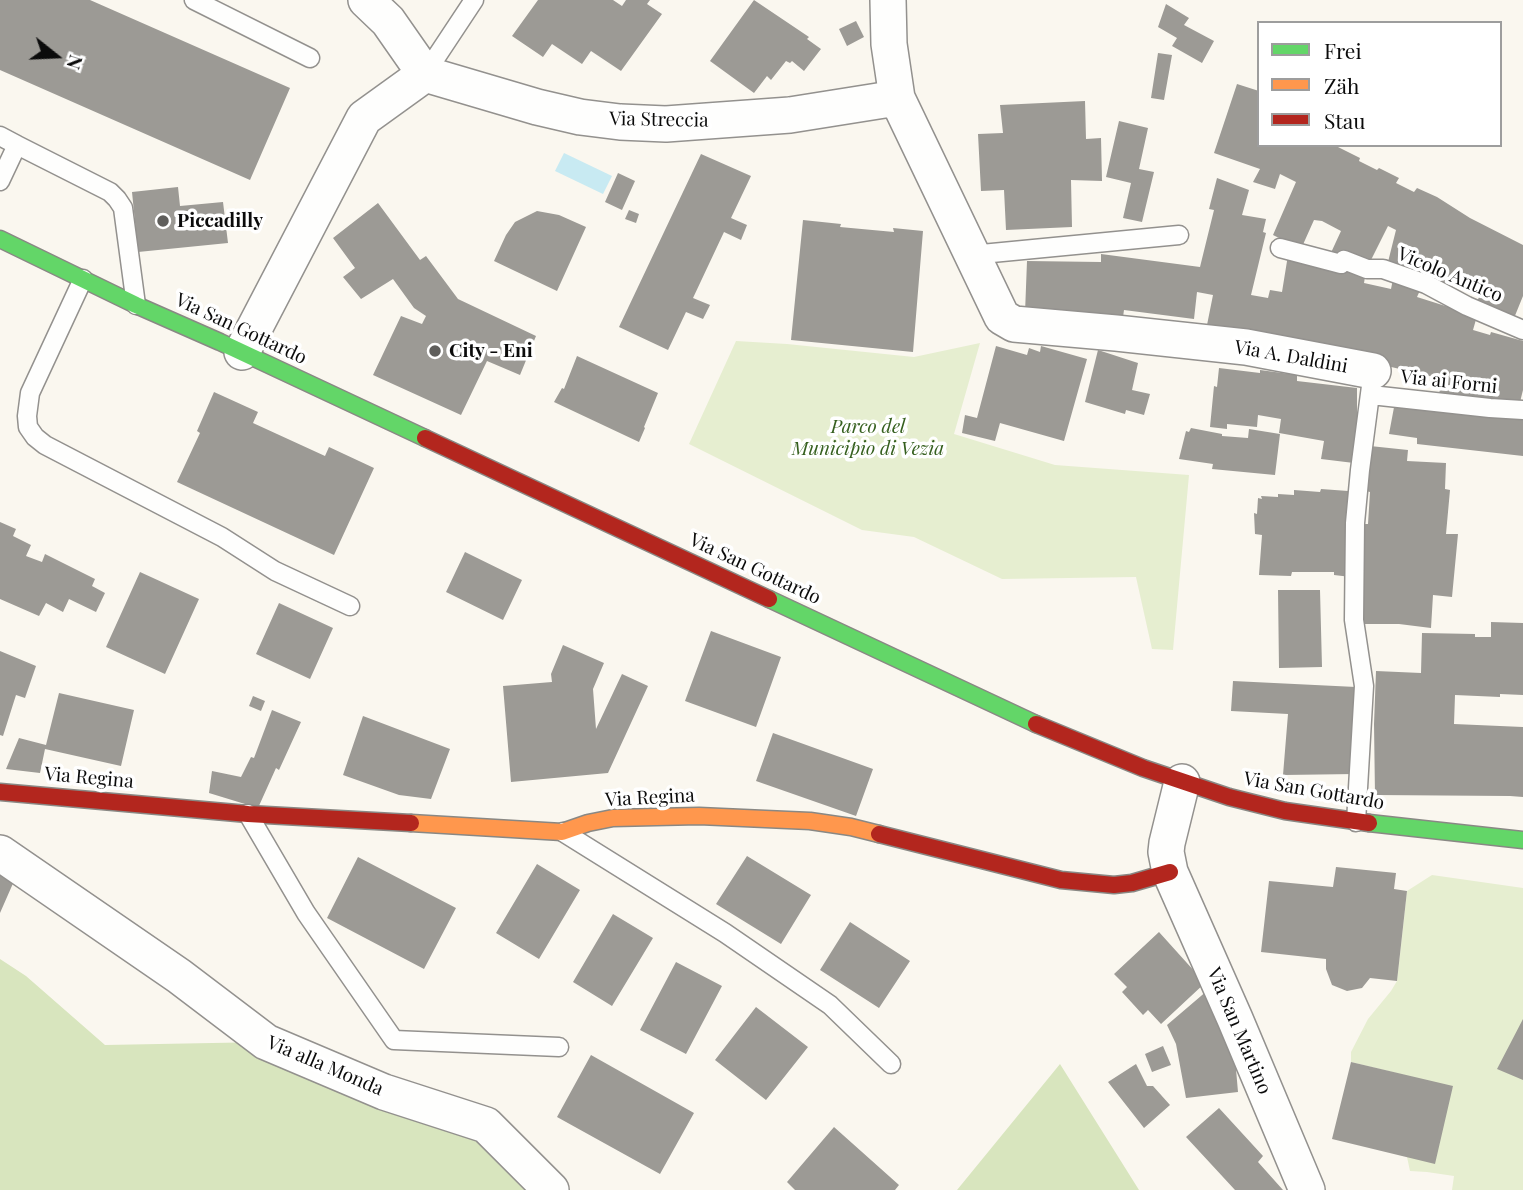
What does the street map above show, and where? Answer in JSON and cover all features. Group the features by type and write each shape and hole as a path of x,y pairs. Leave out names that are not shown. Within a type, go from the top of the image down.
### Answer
{"main road":[{"name":"Via San Gottardo","path":"0,239 1025,719 1100,751 1182,782 1285,811 1356,822 1523,840"},
{"name":"Via Regina","path":"0,792 248,814 562,832 613,818 699,816 810,821 851,827 1061,880 1114,885 1132,883 1170,872"}],"street":[{"path":"242,352 364,118 425,74 388,21 366,0"},
{"path":"861,0 889,44"},
{"name":"Via A. Daldini","path":"888,0 889,44 897,98 1002,317 1014,324 1246,347 1372,383"},
{"name":"Via Streccia","path":"425,74 537,107 580,117 620,122 666,124 790,115 897,98"},
{"path":"1170,872 1167,843 1182,782"},
{"name":"Via alla Monda","path":"0,853 179,976 266,1042 384,1092 486,1125 551,1190"},
{"name":"Via San Martino","path":"1170,872 1307,1190"}],"lane":[{"path":"194,0 310,58"},
{"path":"425,74 474,0"},
{"path":"0,136 110,192 117,199 123,208 136,305"},
{"path":"0,181 17,145"},
{"path":"971,255 1179,235"},
{"name":"Vicolo Antico","path":"1280,248 1341,264 1344,260 1367,269 1383,269 1426,284 1467,306 1523,330"},
{"path":"83,279 30,394 26,416 28,427 35,437 222,537 275,571 350,606"},
{"path":"1356,822 1364,686 1354,620 1355,523 1372,383"},
{"name":"Via ai Forni","path":"1372,383 1490,408 1523,410"},
{"path":"248,814 306,913 394,1040 559,1047"},
{"path":"562,832 725,933 830,1005 891,1063"}],"green space":[{"name":"Parco del Municipio di Vezia","path":"736,341 914,357 980,343 954,434 1055,465 1189,475 1173,650 1152,649 1136,577 1002,579 914,537 862,530 689,444"},
{"path":"1432,875 1523,888 1523,1190 1452,1190 1454,1176 1410,1171 1407,1157 1453,1087 1351,1062 1351,1052 1368,1019 1397,981 1407,891"},
{"path":"0,959 26,976 105,1045 266,1042 486,1125 551,1190 0,1190"},
{"path":"1060,1064 1139,1190 957,1190"}],"water":[{"path":"564,153 612,176 603,194 555,171"}],"building":[{"path":"0,0 90,0 290,88 250,180 0,70"},
{"path":"538,0 613,0 622,6 626,0 650,0 647,4 662,14 621,71 591,51 582,64 552,44 543,57 512,36"},
{"path":"754,0 809,37 807,39 821,49 804,71 792,61 786,61 771,80 767,76 754,93 710,61"},
{"path":"1166,4 1189,18 1184,25 1214,41 1202,63 1172,46 1177,38 1158,27"},
{"path":"856,21 864,37 847,46 839,29"},
{"path":"1158,53 1172,55 1164,100 1151,98"},
{"path":"1237,84 1257,90 1257,147 1338,147 1360,158 1359,161 1399,178 1396,183 1414,192 1417,188 1437,197 1470,218 1523,245 1523,296 1512,323 1475,306 1480,295 1388,262 1396,230 1388,226 1367,268 1329,257 1341,231 1322,221 1314,220 1301,249 1273,235 1296,182 1280,174 1275,189 1253,182 1260,169 1214,153"},
{"path":"1085,101 1086,139 1101,138 1102,181 1071,180 1072,227 1006,230 1004,190 981,191 978,134 1003,133 1000,105"},
{"path":"1119,121 1148,128 1139,169 1154,172 1142,222 1123,218 1131,183 1106,177"},
{"path":"701,154 751,176 731,218 747,225 741,240 724,232 693,298 710,305 703,319 686,312 668,350 619,327"},
{"path":"618,173 635,181 622,210 605,202"},
{"path":"1217,178 1249,190 1242,215 1266,219 1263,232 1266,233 1251,295 1268,298 1270,290 1282,292 1288,255 1366,271 1364,283 1391,289 1393,279 1422,286 1417,297 1477,316 1473,330 1523,341 1523,390 1519,406 1438,399 1442,379 1366,361 1205,335 1213,295 1197,292 1194,319 1124,310 1123,317 1025,313 1027,261 1101,262 1101,254 1200,267 1214,210 1209,209"},
{"path":"178,187 180,206 223,202 228,243 138,252 132,192"},
{"path":"378,203 420,260 426,256 458,299 536,336 520,375 487,361 461,415 373,375 401,316 422,324 426,316 414,308 393,279 361,299 343,277 355,268 333,238"},
{"path":"629,210 639,214 636,223 625,219"},
{"path":"537,211 559,215 586,227 557,291 494,261 515,222"},
{"path":"803,220 841,224 840,227 894,232 893,228 923,231 913,352 791,340"},
{"path":"996,346 1027,355 1029,348 1040,352 1041,346 1087,359 1064,441 1000,423 995,441 962,433 965,415 977,418"},
{"path":"1098,350 1138,363 1132,390 1150,394 1144,415 1126,410 1125,414 1085,402"},
{"path":"577,356 658,393 639,442 554,402 562,388 564,389"},
{"path":"1219,368 1297,375 1297,381 1357,388 1357,444 1354,463 1321,459 1324,441 1279,433 1281,419 1258,415 1257,427 1227,424 1227,429 1210,427 1214,386 1217,387"},
{"path":"214,392 258,412 253,423 325,456 329,447 374,468 334,555 177,482 200,433 197,431"},
{"path":"1395,402 1523,415 1523,456 1417,444 1417,438 1389,434"},
{"path":"1191,428 1222,436 1248,438 1249,429 1280,434 1275,475 1212,469 1213,464 1179,459 1186,431 1189,432"},
{"path":"1370,446 1408,450 1407,461 1446,463 1445,489 1450,490 1446,534 1458,534 1452,597 1433,595 1431,628 1399,624 1360,624 1361,524 1368,524 1370,492 1366,491"},
{"path":"1321,489 1348,491 1351,577 1334,575 1334,572 1292,572 1291,576 1259,575 1262,535 1255,534 1254,513 1257,514 1258,498 1278,497 1278,494 1294,495 1294,490 1320,492"},
{"path":"0,522 16,529 13,536 31,545 26,556 42,562 45,554 95,579 92,586 105,593 96,612 69,599 63,612 46,603 39,616 0,599"},
{"path":"465,552 522,580 503,620 446,592"},
{"path":"140,572 199,599 165,674 106,647"},
{"path":"1278,590 1320,590 1322,667 1279,668"},
{"path":"279,603 333,628 310,679 256,654"},
{"path":"1491,622 1523,623 1523,695 1455,695 1454,724 1523,727 1523,797 1375,795 1376,671 1421,673 1422,633 1491,637"},
{"path":"711,631 781,657 756,727 685,701"},
{"path":"563,645 604,663 593,689 596,729 622,674 648,686 608,773 511,782 503,686 552,682 551,674"},
{"path":"0,651 36,666 25,698 16,695 3,736 0,735"},
{"path":"1233,681 1356,687 1355,774 1283,775 1288,714 1231,711"},
{"path":"59,693 134,710 121,766 45,749 40,773 6,769 19,738 46,745"},
{"path":"253,696 265,701 261,711 249,706"},
{"path":"272,710 301,722 258,808 209,793 212,771 241,777 251,757 254,758"},
{"path":"363,716 450,749 431,799 399,795 343,775"},
{"path":"773,733 873,769 856,816 756,781"},
{"path":"747,856 811,895 781,944 716,904"},
{"path":"358,857 456,908 424,969 327,918"},
{"path":"0,863 18,872 0,913"},
{"path":"537,864 580,890 539,959 496,933"},
{"path":"1336,867 1396,873 1394,889 1407,891 1397,981 1370,978 1362,988 1347,991 1332,985 1326,969 1326,959 1261,952 1269,881 1333,887"},
{"path":"613,914 653,938 612,1006 573,982"},
{"path":"850,922 910,961 879,1008 820,970"},
{"path":"1159,932 1205,983 1161,1024 1148,1010 1143,1015 1122,992 1127,987 1114,974"},
{"path":"676,962 722,986 686,1054 640,1030"},
{"path":"1208,990 1233,1035 1238,1092 1186,1098 1176,1044 1167,1025"},
{"path":"756,1007 808,1047 766,1100 715,1060"},
{"path":"1523,1019 1523,1080 1497,1069"},
{"path":"1163,1046 1171,1065 1152,1072 1145,1054"},
{"path":"591,1055 694,1113 660,1174 557,1117"},
{"path":"1351,1062 1453,1086 1435,1164 1332,1139"},
{"path":"1136,1064 1147,1086 1153,1086 1170,1105 1144,1128 1108,1082"},
{"path":"1219,1108 1263,1156 1258,1162 1283,1190 1235,1190 1186,1137"},
{"path":"834,1127 899,1185 895,1190 795,1190 787,1182"}],"traffic: fast":[{"path":"0,239 136,305 425,438"},
{"path":"769,599 1036,724"},
{"path":"1369,823 1523,840"}],"traffic: slow":[{"path":"411,823 562,832 613,818 699,816 810,821 879,834"}],"traffic: jam":[{"path":"425,438 769,599"},
{"path":"1036,724 1143,768 1229,797 1285,811 1369,823"},
{"path":"0,792 248,814 411,823"},
{"path":"879,834 1061,880 1114,885 1132,883 1170,872"}],"place":[{"name":"Piccadilly","path":"163,221"},
{"name":"City - Eni","path":"435,351"}]}
